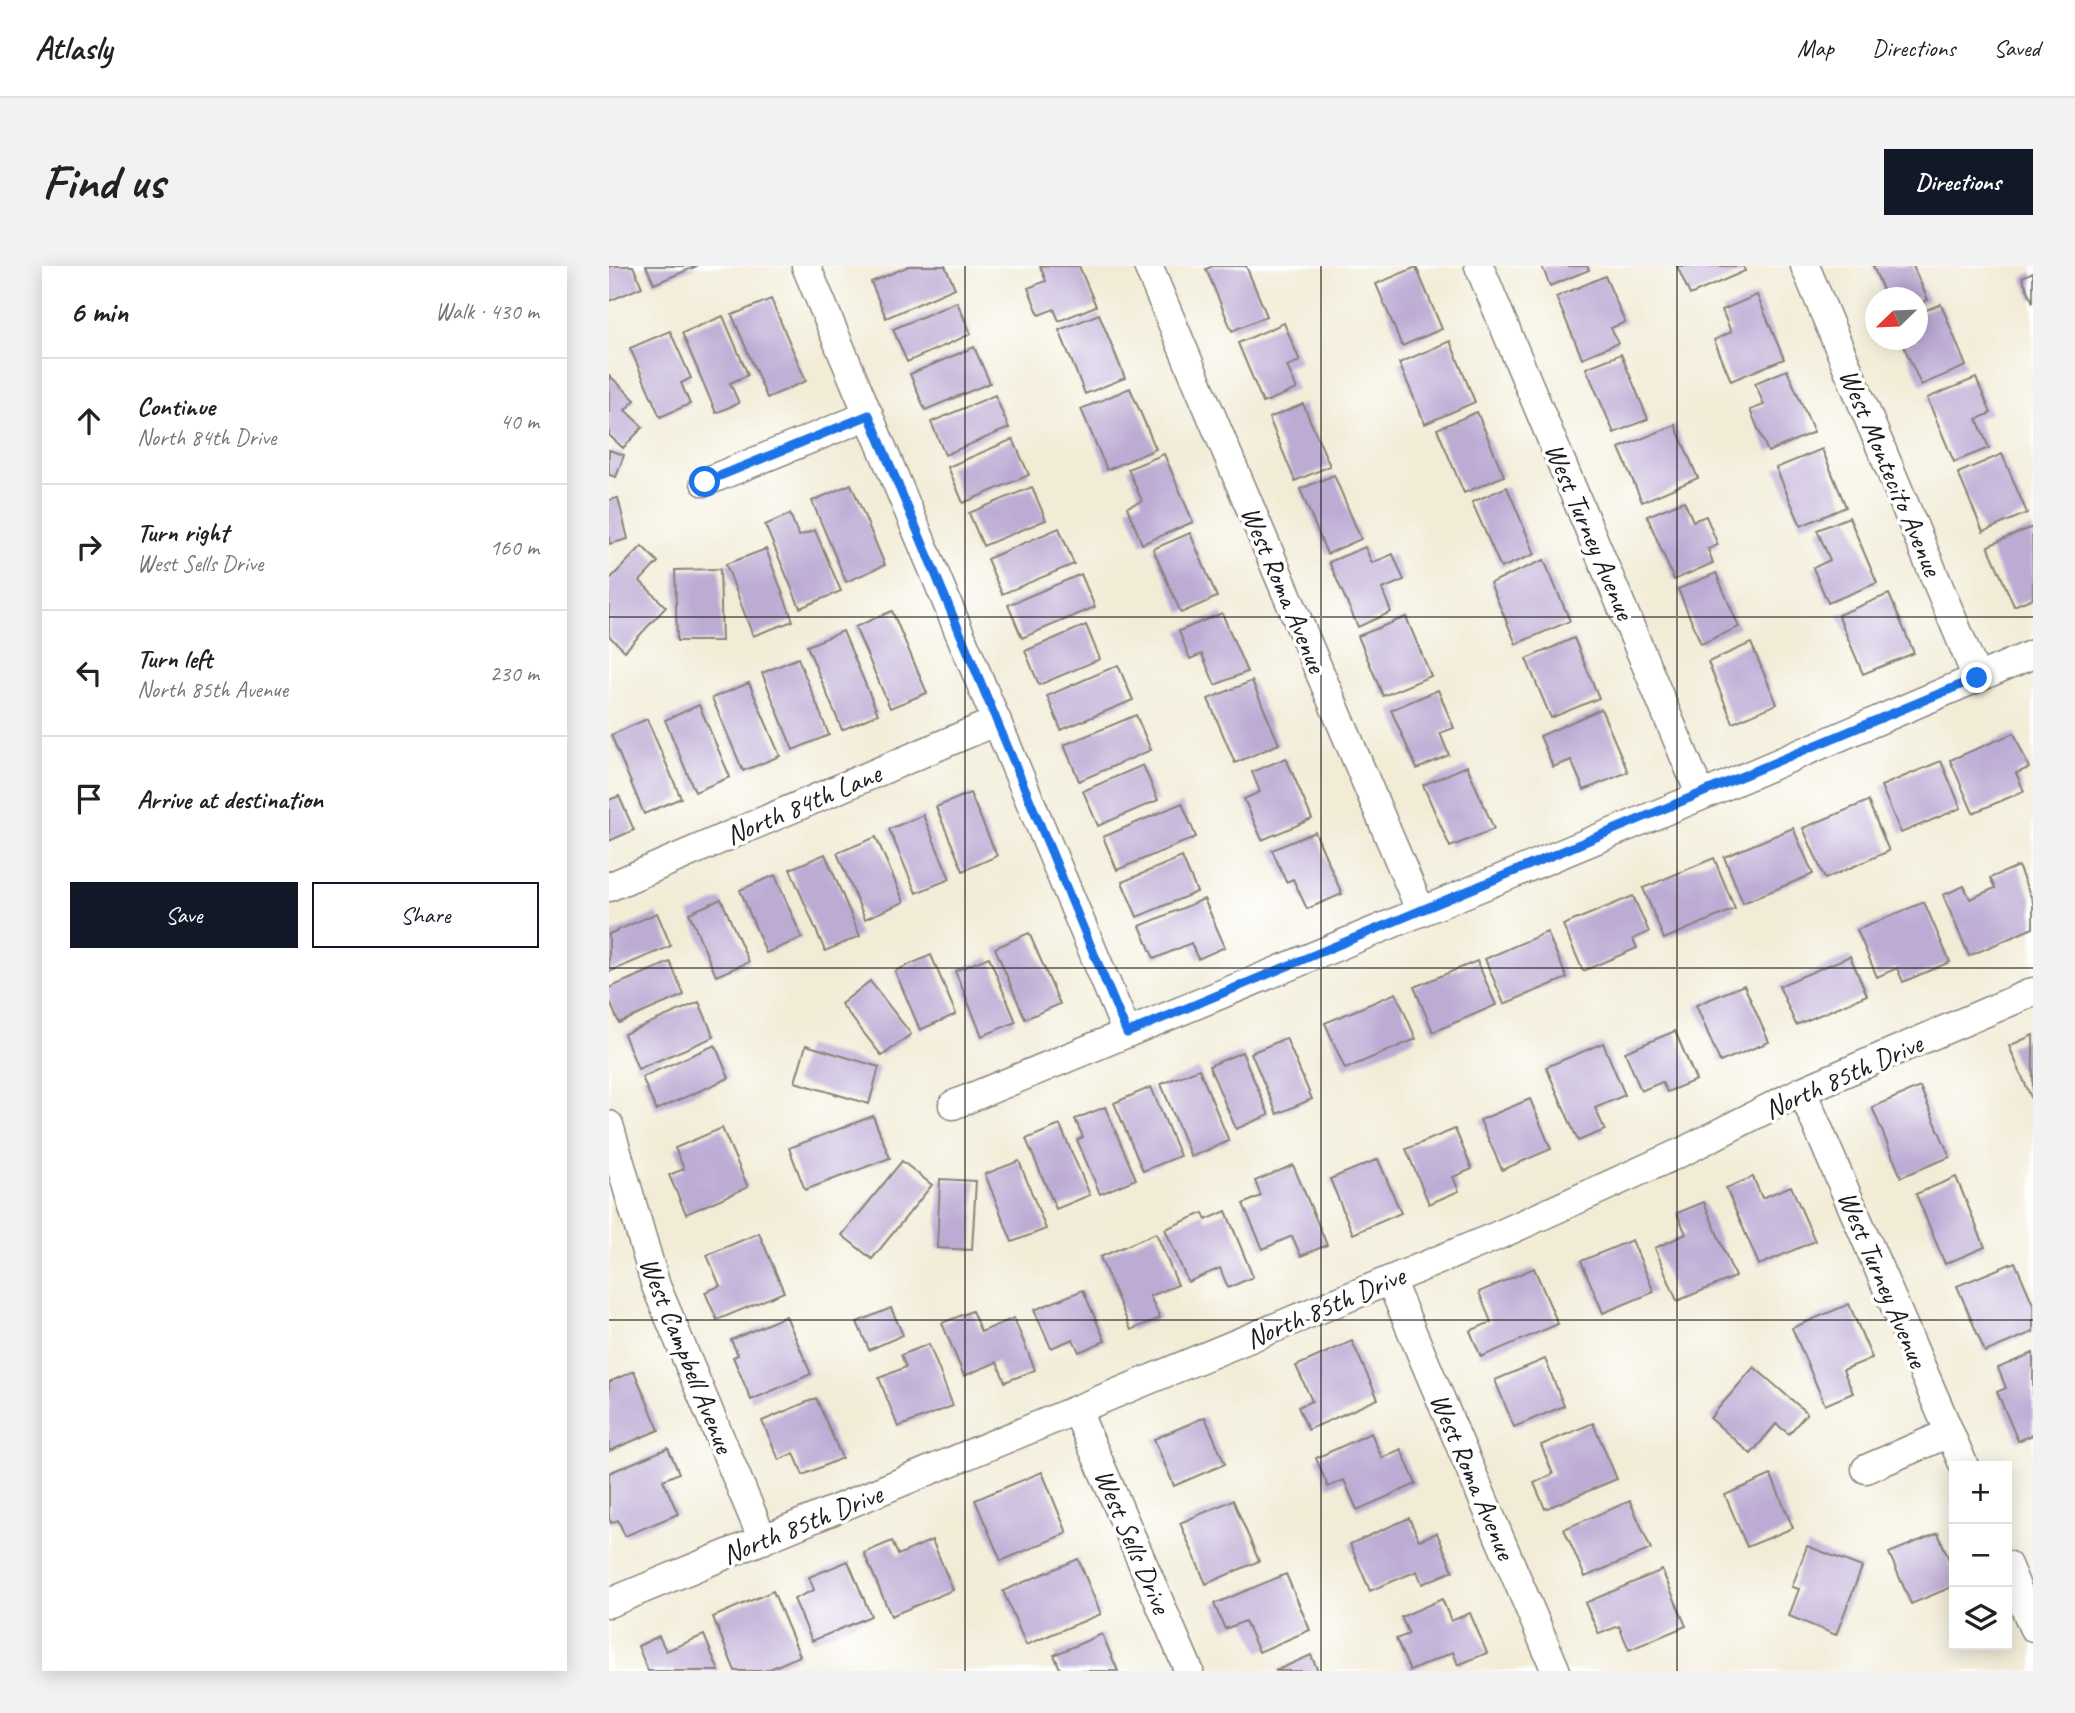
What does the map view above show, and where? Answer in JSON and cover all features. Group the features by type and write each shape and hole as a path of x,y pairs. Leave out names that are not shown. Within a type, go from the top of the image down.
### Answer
{"street":[{"path":"806,266 1127,1033"},
{"name":"West Roma Avenue","path":"1148,266 1421,912"},
{"name":"West Turney Avenue","path":"1479,266 1700,796"},
{"name":"West Montecito Avenue","path":"1805,266 1977,678"},
{"path":"705,482 869,415"},
{"path":"953,1105 1700,796 2033,654"},
{"name":"North 84th Lane","path":"609,887 997,722"},
{"name":"North 85th Drive","path":"609,1603 1499,1235 1684,1151 1802,1091 2033,992"},
{"name":"West Turney Avenue","path":"1802,1091 1962,1461"},
{"name":"West Campbell Avenue","path":"609,1125 656,1286 763,1540"},
{"name":"West Roma Avenue","path":"1389,1280 1556,1671"},
{"name":"West Sells Drive","path":"1077,1411 1189,1671"},
{"path":"1866,1469 1949,1433"},
{"path":"2012,1577 2033,1627"}],"building":[{"path":"609,266 633,266 642,287 609,301"},
{"path":"646,266 697,266 654,284"},
{"path":"909,266 945,266 955,288 886,318 871,282"},
{"path":"1040,266 1079,266 1096,306 1059,321 1054,309 1039,315 1028,288 1046,281"},
{"path":"1213,266 1246,266 1267,316 1232,331 1206,269"},
{"path":"1542,266 1587,266 1589,270 1550,286"},
{"path":"1677,266 1743,266 1745,271 1690,295"},
{"path":"1873,266 1913,266 1922,287 1882,287"},
{"path":"1416,267 1442,329 1402,346 1376,284"},
{"path":"2033,272 2033,303 2022,277"},
{"path":"1605,276 1625,322 1611,328 1618,343 1582,358 1556,297"},
{"path":"1757,295 1784,359 1731,381 1714,340 1731,332 1722,310"},
{"path":"771,299 806,381 767,398 732,315"},
{"path":"957,302 971,334 907,362 893,329"},
{"path":"1941,304 1966,366 1921,385 1905,350 1928,350 1928,309"},
{"path":"1099,314 1125,378 1085,394 1059,330"},
{"path":"723,316 748,375 730,383 739,403 716,413 682,333"},
{"path":"1284,323 1300,361 1287,366 1297,389 1263,403 1238,343"},
{"path":"670,331 691,378 681,383 690,404 660,417 630,348"},
{"path":"1450,341 1475,402 1425,424 1399,363"},
{"path":"974,347 990,383 925,410 910,374"},
{"path":"1621,354 1648,419 1614,433 1586,368"},
{"path":"1787,370 1814,432 1768,452 1750,410 1764,405 1755,383"},
{"path":"609,375 635,400 625,410 643,427 623,448 609,435"},
{"path":"1976,378 1991,413 1977,419 1989,448 1954,462 1927,398"},
{"path":"1130,388 1156,449 1107,470 1081,409"},
{"path":"995,395 1009,428 945,455 931,422"},
{"path":"1303,404 1330,466 1295,481 1269,418"},
{"path":"1477,412 1504,476 1464,493 1437,429"},
{"path":"1675,425 1698,478 1642,502 1619,448"},
{"path":"1013,439 1029,475 963,503 948,467"},
{"path":"1822,449 1846,507 1801,526 1776,468"},
{"path":"609,450 624,455 616,477 609,475"},
{"path":"1164,454 1193,522 1142,544 1127,507 1142,501 1128,469"},
{"path":"2002,454 2027,513 1983,532 1958,473"},
{"path":"1334,475 1361,539 1327,554 1300,489"},
{"path":"851,484 885,565 846,582 812,501"},
{"path":"1032,487 1046,520 983,546 969,513"},
{"path":"1507,487 1535,554 1501,568 1472,502"},
{"path":"618,498 628,539 609,544 609,500"},
{"path":"1684,501 1693,521 1706,516 1718,545 1708,549 1713,563 1674,580 1647,516"},
{"path":"790,514 799,536 815,530 841,591 800,608 765,525"},
{"path":"1849,517 1877,583 1828,603 1813,568 1830,560 1817,530"},
{"path":"2032,527 2033,598 2014,606 1988,546"},
{"path":"1059,528 1074,564 1002,594 987,559"},
{"path":"1190,533 1217,597 1181,613 1153,549"},
{"path":"642,546 658,562 640,581 666,607 625,651 609,636 609,580"},
{"path":"1365,547 1372,563 1393,554 1404,580 1382,589 1391,612 1358,627 1329,562"},
{"path":"766,549 793,621 753,636 726,564"},
{"path":"1544,560 1570,621 1516,644 1490,583"},
{"path":"720,569 722,641 677,641 675,570"},
{"path":"1716,573 1739,627 1701,644 1678,589"},
{"path":"1081,574 1095,607 1022,638 1008,605"},
{"path":"1889,594 1914,653 1863,674 1838,615"},
{"path":"892,611 927,693 890,708 855,627"},
{"path":"1222,613 1247,672 1215,685 1202,654 1190,659 1179,631"},
{"path":"1406,617 1431,676 1383,696 1358,636"},
{"path":"1086,625 1100,659 1039,685 1025,651"},
{"path":"843,631 878,714 842,730 807,646"},
{"path":"1574,638 1599,698 1551,718 1526,659"},
{"path":"1751,643 1777,704 1733,723 1708,662"},
{"path":"798,658 829,735 793,750 762,673"},
{"path":"1118,665 1133,700 1061,730 1047,696"},
{"path":"1252,681 1279,744 1235,763 1208,699"},
{"path":"749,683 780,756 743,771 712,698"},
{"path":"1438,690 1454,728 1440,733 1449,755 1417,769 1391,710"},
{"path":"699,705 730,777 695,792 665,720"},
{"path":"1601,709 1628,772 1584,790 1571,760 1553,767 1540,736"},
{"path":"1136,715 1151,750 1079,781 1064,745"},
{"path":"647,719 681,798 644,814 611,735"},
{"path":"2014,733 2029,768 2016,773 2024,791 1973,813 1950,760"},
{"path":"1286,758 1312,819 1262,840 1244,799 1260,792 1252,772"},
{"path":"1941,761 1961,808 1901,833 1881,786"},
{"path":"1143,765 1158,800 1098,826 1083,791"},
{"path":"1467,766 1494,829 1450,847 1423,785"},
{"path":"970,793 997,856 963,871 936,807"},
{"path":"619,796 634,830 609,841 609,800"},
{"path":"1868,801 1889,851 1825,879 1803,828"},
{"path":"1182,803 1196,837 1117,870 1103,837"},
{"path":"923,815 950,879 916,893 889,829"},
{"path":"1793,828 1813,874 1743,903 1724,857"},
{"path":"1315,832 1342,894 1307,909 1293,879 1286,882 1272,850"},
{"path":"876,837 904,902 865,919 837,853"},
{"path":"825,854 860,936 825,951 790,869"},
{"path":"1182,857 1197,892 1137,917 1122,882"},
{"path":"1714,858 1735,909 1664,939 1643,888"},
{"path":"2018,866 2033,902 2033,928 1969,956 1943,895 1964,886 1970,899 1995,888 1990,878"},
{"path":"775,875 802,938 766,953 740,890"},
{"path":"1633,896 1649,932 1633,939 1637,948 1583,971 1563,925"},
{"path":"721,899 749,962 716,976 689,913"},
{"path":"1204,899 1225,947 1198,959 1191,943 1154,959 1140,926"},
{"path":"1924,902 1950,962 1903,982 1897,968 1877,977 1857,930"},
{"path":"657,913 671,946 609,972 609,934"},
{"path":"1547,932 1567,978 1504,1004 1485,959"},
{"path":"1029,933 1060,1004 1025,1019 995,948"},
{"path":"931,955 956,1014 920,1030 895,971"},
{"path":"1850,956 1867,995 1796,1025 1779,986"},
{"path":"989,957 1016,1022 982,1036 955,971"},
{"path":"1477,961 1496,1005 1433,1032 1414,987"},
{"path":"670,962 684,995 619,1023 609,1000 609,988"},
{"path":"870,981 911,1034 882,1056 841,1004"},
{"path":"1744,985 1769,1042 1720,1062 1696,1005"},
{"path":"1396,993 1416,1039 1345,1069 1325,1023"},
{"path":"699,1002 714,1037 638,1069 624,1034"},
{"path":"1675,1031 1696,1080 1667,1092 1662,1082 1641,1091 1625,1052"},
{"path":"2033,1035 2033,1102 2009,1046"},
{"path":"1286,1038 1312,1099 1277,1114 1251,1053"},
{"path":"1603,1043 1625,1095 1595,1108 1605,1130 1578,1141 1546,1067"},
{"path":"715,1045 729,1078 656,1110 642,1077"},
{"path":"806,1045 879,1067 869,1104 795,1082"},
{"path":"1242,1052 1269,1115 1236,1129 1209,1066"},
{"path":"1199,1069 1229,1141 1191,1157 1161,1084"},
{"path":"1151,1087 1180,1156 1143,1171 1114,1103"},
{"path":"1920,1087 1950,1157 1901,1177 1872,1107"},
{"path":"1530,1099 1551,1149 1502,1170 1480,1120"},
{"path":"1105,1107 1136,1179 1100,1194 1077,1140 1083,1137 1075,1119"},
{"path":"873,1116 890,1158 805,1190 789,1148"},
{"path":"1060,1125 1090,1195 1056,1209 1026,1139"},
{"path":"722,1128 748,1187 686,1214 669,1175 684,1169 675,1148"},
{"path":"1455,1129 1472,1169 1453,1177 1459,1191 1429,1204 1406,1149"},
{"path":"1378,1159 1401,1213 1353,1234 1330,1179"},
{"path":"902,1161 932,1185 872,1259 842,1235"},
{"path":"1019,1161 1046,1229 1012,1242 985,1174"},
{"path":"1293,1165 1327,1245 1301,1256 1292,1236 1263,1249 1243,1204 1261,1196 1255,1181"},
{"path":"1753,1177 1762,1198 1791,1186 1815,1241 1759,1265 1726,1188"},
{"path":"1956,1177 1985,1247 1945,1264 1916,1194"},
{"path":"940,1179 976,1181 972,1250 937,1248"},
{"path":"1704,1202 1735,1277 1677,1301 1655,1248 1686,1234 1677,1213"},
{"path":"1226,1211 1253,1277 1228,1288 1220,1268 1188,1282 1165,1229 1203,1213 1206,1220"},
{"path":"759,1233 784,1292 717,1320 705,1292 720,1286 707,1255"},
{"path":"1156,1233 1178,1285 1150,1296 1160,1318 1131,1330 1100,1257"},
{"path":"1632,1240 1654,1292 1603,1313 1581,1261"},
{"path":"2015,1262 2033,1304 2033,1332 1985,1352 1957,1286"},
{"path":"1534,1268 1558,1324 1481,1357 1470,1331 1491,1322 1479,1292"},
{"path":"1083,1290 1105,1341 1079,1352 1073,1339 1051,1348 1034,1310"},
{"path":"1849,1304 1872,1358 1843,1370 1853,1393 1825,1405 1792,1328"},
{"path":"891,1308 903,1335 869,1350 857,1322"},
{"path":"972,1311 981,1332 1014,1318 1035,1370 1005,1382 997,1362 964,1376 942,1323"},
{"path":"786,1316 811,1374 751,1400 733,1357 738,1355 731,1340"},
{"path":"1352,1341 1378,1399 1308,1430 1298,1407 1312,1401 1296,1366"},
{"path":"929,1344 953,1406 898,1427 879,1378 906,1367 901,1355"},
{"path":"2033,1353 2033,1435 2018,1441 1997,1392 2006,1388 1998,1368"},
{"path":"1545,1359 1564,1406 1514,1427 1495,1380"},
{"path":"1754,1367 1807,1413 1789,1434 1776,1424 1751,1454 1710,1418"},
{"path":"634,1371 659,1430 609,1451 609,1382"},
{"path":"816,1398 842,1458 803,1475 794,1453 779,1460 762,1421"},
{"path":"1205,1417 1225,1464 1174,1486 1154,1439"},
{"path":"1593,1423 1617,1479 1545,1509 1534,1483 1553,1474 1541,1445"},
{"path":"1371,1433 1382,1458 1401,1449 1416,1484 1357,1510 1344,1480 1328,1487 1316,1458"},
{"path":"668,1448 679,1473 663,1480 678,1514 625,1536 618,1520 611,1523 609,1518 609,1473"},
{"path":"1042,1472 1067,1533 1001,1561 975,1500"},
{"path":"1771,1475 1793,1528 1747,1547 1725,1495"},
{"path":"1233,1500 1259,1561 1206,1584 1180,1523"},
{"path":"1630,1501 1651,1549 1585,1577 1564,1529"},
{"path":"1409,1518 1419,1540 1437,1533 1453,1571 1422,1584 1417,1571 1370,1591 1350,1544"},
{"path":"1938,1533 1949,1560 1949,1588 1911,1604 1889,1553"},
{"path":"932,1540 953,1590 891,1616 864,1553 892,1541 898,1555"},
{"path":"1807,1546 1862,1567 1836,1635 1789,1616 1799,1589 1792,1587"},
{"path":"1078,1559 1101,1614 1026,1645 1003,1591"},
{"path":"848,1561 871,1616 812,1641 794,1599 814,1590 809,1577"},
{"path":"1662,1570 1686,1626 1629,1650 1619,1626 1599,1634 1585,1603"},
{"path":"1286,1574 1310,1630 1259,1652 1245,1621 1225,1629 1214,1604"},
{"path":"773,1591 800,1656 765,1671 735,1671 713,1617"},
{"path":"1442,1599 1451,1621 1470,1613 1487,1653 1458,1665 1453,1652 1410,1671 1396,1639 1409,1634 1401,1617"},
{"path":"1102,1634 1118,1671 1061,1671 1054,1655"},
{"path":"704,1635 719,1671 648,1671 638,1646 659,1636 666,1651"},
{"path":"1311,1655 1318,1671 1275,1671"}],"route":[{"path":"705,482 869,415 1127,1033 1700,796 1977,678"}]}
